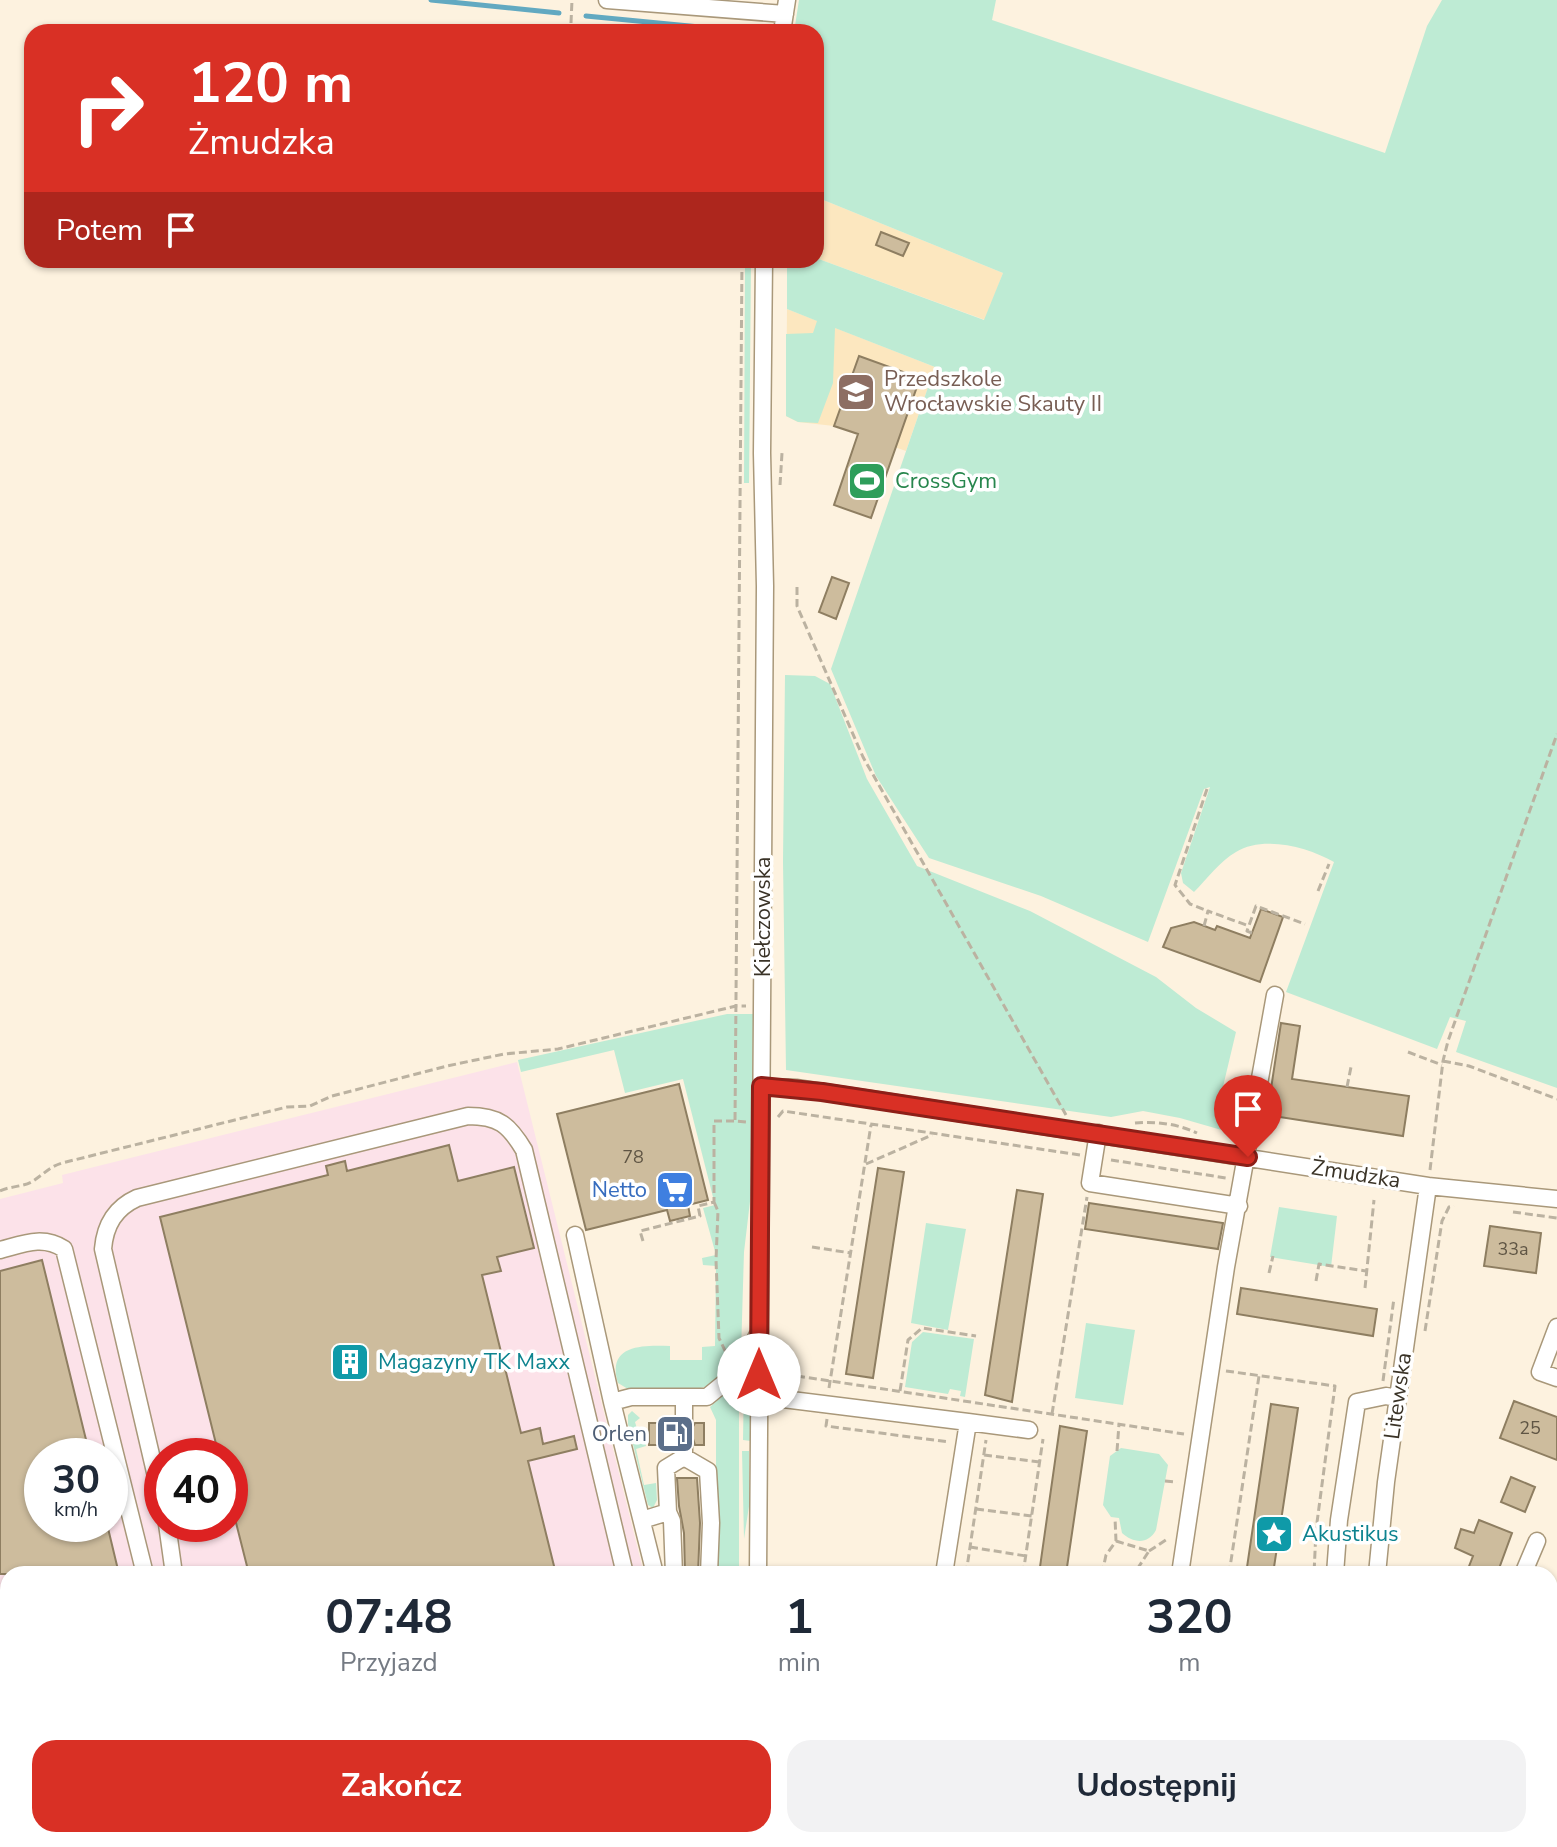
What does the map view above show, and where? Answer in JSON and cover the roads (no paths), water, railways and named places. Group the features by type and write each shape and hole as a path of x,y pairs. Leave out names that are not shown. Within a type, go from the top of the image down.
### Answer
{"street":[{"path":"607,0 786,7"},
{"name":"Kiełczowska","path":"758,1566 765,586 762,453 764,268"},
{"path":"1181,1566 1210,1369 1275,995"},
{"name":"Żmudzka","path":"761,1086 809,1090 1065,1128 1428,1186 1557,1199"},
{"path":"147,1438 103,1249 105,1234 124,1204 137,1198 468,1116 483,1116 502,1123 512,1131 524,1150 623,1566"},
{"path":"1098,1133 1090,1183 1239,1206"},
{"name":"Żmudzka","path":"1428,1186 1433,1220"},
{"name":"Litewska","path":"1378,1566 1392,1397 1433,1220"},
{"path":"575,1235 653,1566"},
{"path":"0,1250 39,1240 53,1242 64,1249 143,1566"},
{"path":"1557,1327 1540,1372 1557,1378"},
{"path":"612,1402 631,1397 707,1397 740,1370 759,1331"},
{"path":"759,1396 1039,1431"},
{"path":"684,1397 684,1423"},
{"path":"1336,1566 1339,1520 1357,1402 1392,1397"},
{"path":"945,1566 968,1422"},
{"path":"674,1566 666,1468 684,1451 708,1471 709,1566"},
{"path":"642,1520 668,1512"},
{"path":"1526,1566 1537,1541"},
{"path":"170,1542 173,1566"}],"waterway":[{"path":"431,0 559,13"},
{"path":"586,16 669,24"}],"place":[{"name":"Przedszkole Wrocławskie Skauty II","path":"856,392"},
{"name":"CrossGym","path":"867,481"},
{"name":"Netto","path":"675,1190"},
{"name":"Magazyny TK Maxx","path":"350,1362"},
{"name":"Orlen","path":"675,1434"},
{"name":"Akustikus","path":"1274,1534"}]}
